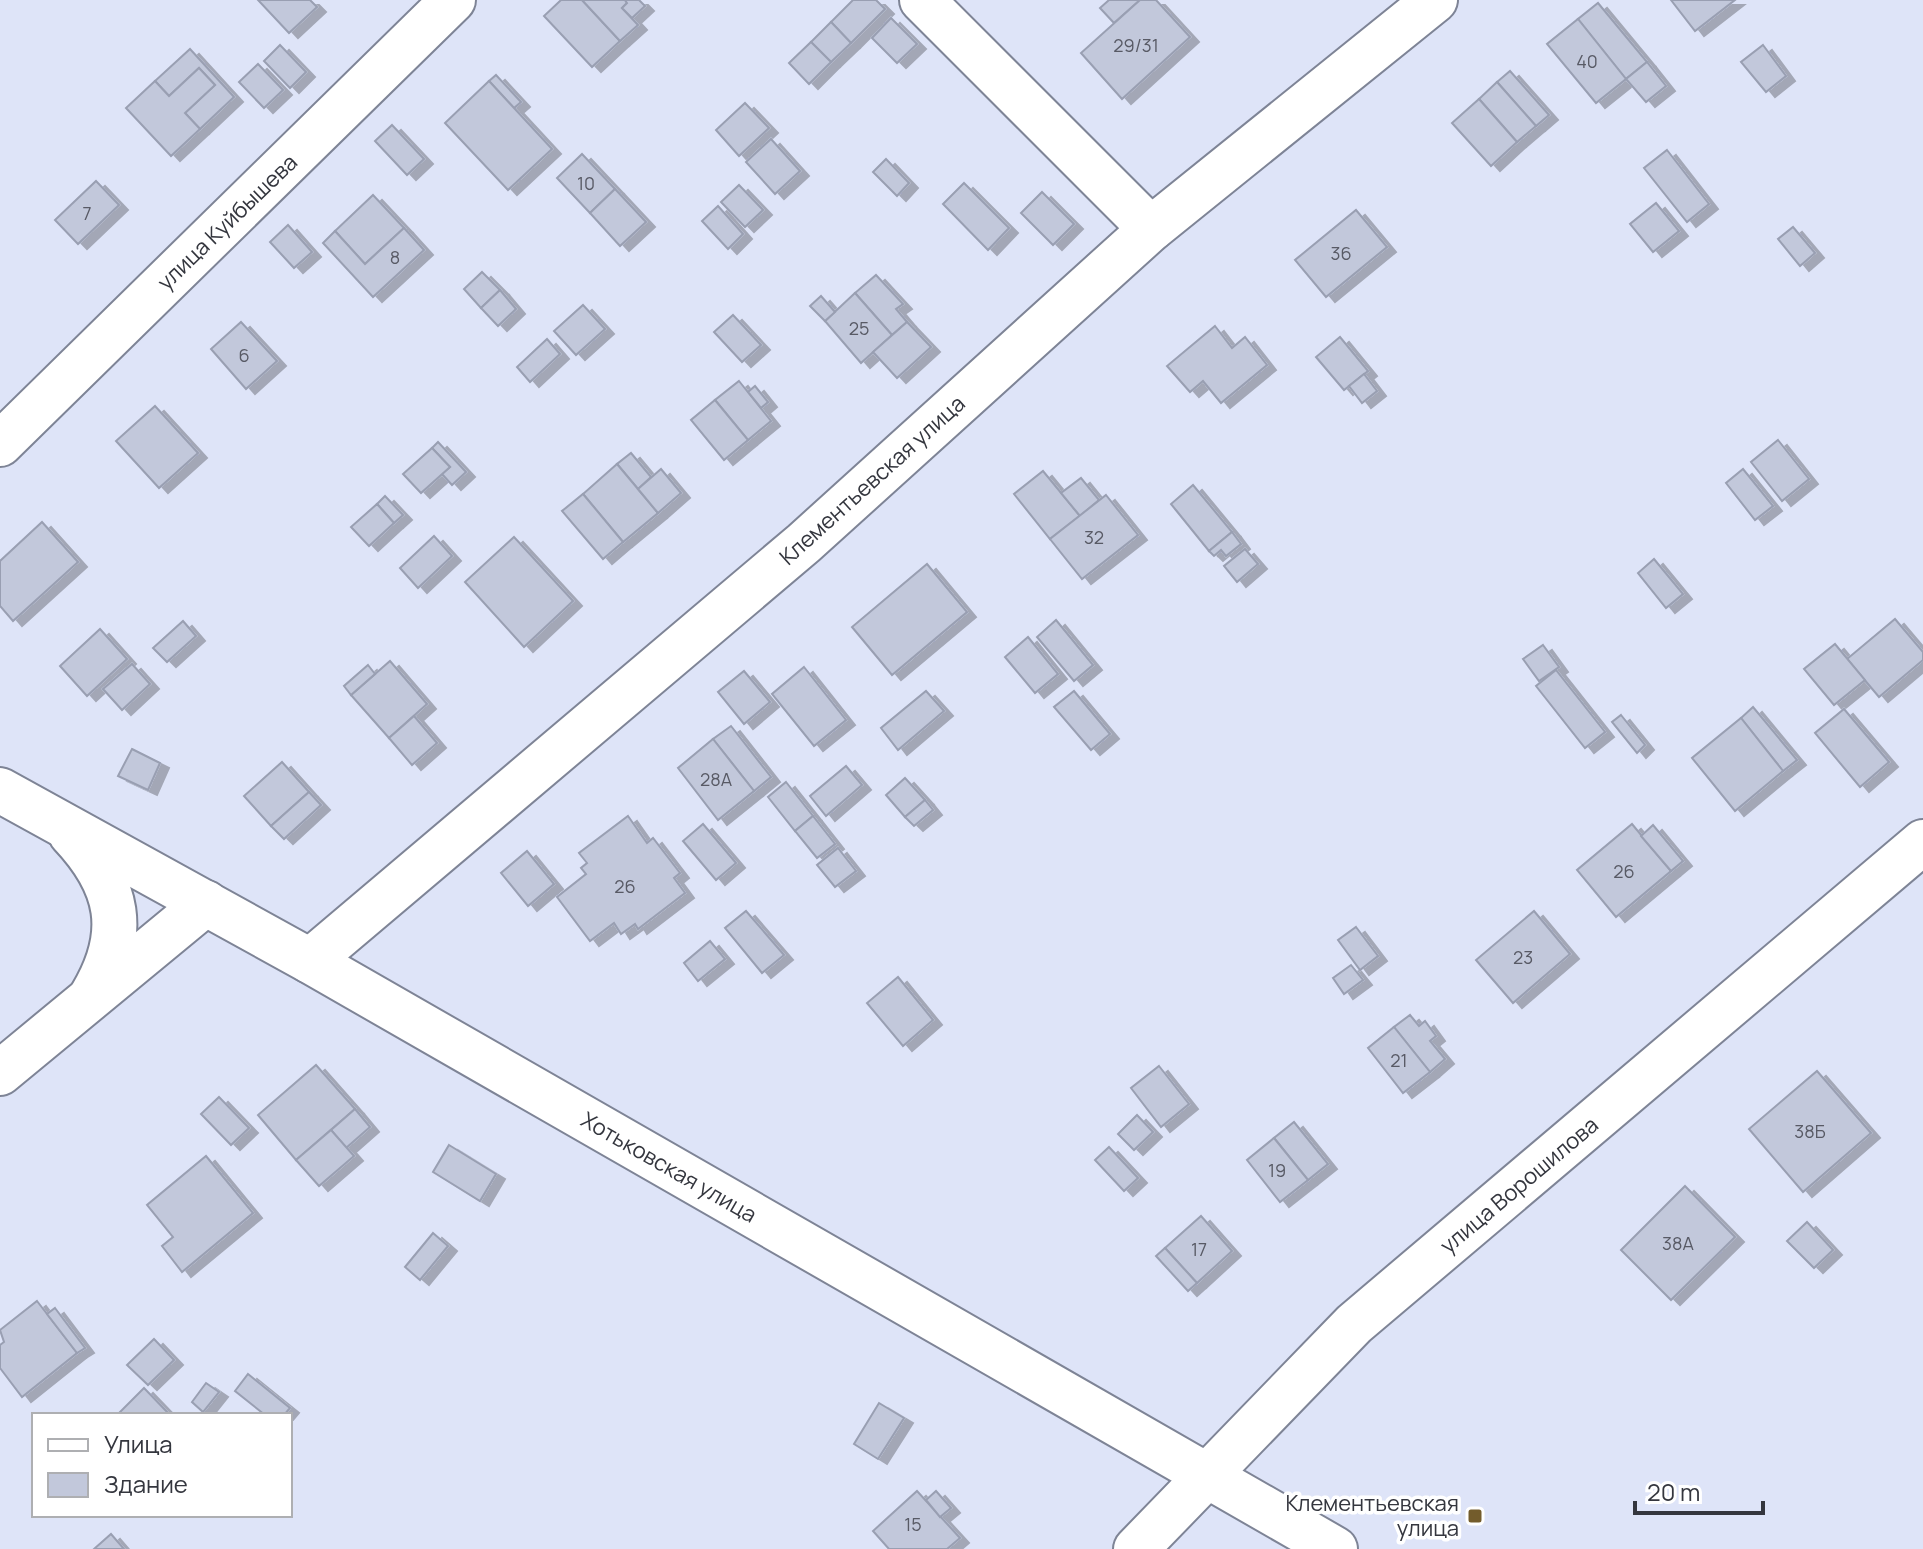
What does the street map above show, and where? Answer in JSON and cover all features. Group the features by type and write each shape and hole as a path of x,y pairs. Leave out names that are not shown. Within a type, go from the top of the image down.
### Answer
{"street":[{"name":"улица Куйбышева","path":"0,444 453,0"},
{"path":"922,0 1151,229"},
{"name":"Клементьевская улица","path":"310,961 804,543 1151,229 1435,0"},
{"name":"Хотьковская улица","path":"0,790 310,961 1335,1549"},
{"path":"55,818 89,854 112,902 116,927 112,954 88,1001"},
{"name":"улица Ворошилова","path":"1136,1549 1354,1324 1923,842"},
{"path":"0,1073 206,903"}],"building":[{"path":"258,0 310,0 317,7 289,33"},
{"path":"561,0 582,0 620,41 592,67 544,16"},
{"path":"582,0 625,0 627,3 622,8 638,25 620,41"},
{"path":"625,0 639,0 645,6 632,18 622,8 627,3"},
{"path":"853,0 876,0 885,9 851,43 831,22"},
{"path":"1109,0 1140,0 1114,23 1100,8"},
{"path":"1140,0 1156,0 1190,37 1122,99 1081,53"},
{"path":"1671,0 1735,0 1695,31"},
{"path":"1598,3 1647,62 1626,79 1578,19"},
{"path":"891,18 917,44 897,63 872,38"},
{"path":"1578,19 1626,79 1596,103 1547,44"},
{"path":"831,22 851,43 831,62 811,42"},
{"path":"811,42 831,62 809,84 789,63"},
{"path":"280,45 306,72 290,88 264,61"},
{"path":"1763,45 1786,76 1766,92 1741,62"},
{"path":"190,49 234,97 200,129 185,113 215,85 199,68 169,96 155,81"},
{"path":"1647,62 1666,86 1646,102 1626,79"},
{"path":"258,64 283,90 264,108 239,82"},
{"path":"199,68 215,85 185,113 200,129 171,156 126,108 155,81 169,96"},
{"path":"1510,71 1549,115 1536,126 1497,82"},
{"path":"496,75 521,102 514,108 489,81"},
{"path":"489,81 552,149 508,190 445,123"},
{"path":"1497,82 1536,126 1517,142 1479,99"},
{"path":"1479,99 1517,142 1491,166 1452,123"},
{"path":"745,103 769,128 739,156 716,130"},
{"path":"392,125 424,159 407,175 375,141"},
{"path":"771,139 800,171 775,194 746,162"},
{"path":"1667,150 1709,204 1687,222 1644,168"},
{"path":"582,154 615,189 590,213 557,178"},
{"path":"886,159 909,183 897,196 873,172"},
{"path":"96,181 119,205 78,244 55,220"},
{"path":"964,183 1009,228 988,250 943,204"},
{"path":"739,185 763,210 745,227 721,202"},
{"path":"615,189 646,222 620,246 590,213"},
{"path":"1042,192 1074,224 1053,245 1021,213"},
{"path":"373,195 404,228 365,264 335,231"},
{"path":"1656,203 1679,231 1653,252 1630,224"},
{"path":"718,206 743,234 728,249 702,221"},
{"path":"1356,210 1387,247 1326,297 1295,260"},
{"path":"288,225 312,252 294,268 270,242"},
{"path":"1793,227 1815,253 1800,266 1778,239"},
{"path":"404,228 424,250 373,297 323,243 335,231 365,264"},
{"path":"482,272 500,290 481,308 464,289"},
{"path":"876,275 903,304 896,309 907,322 892,335 855,293"},
{"path":"500,290 516,309 498,326 481,308"},
{"path":"855,293 892,335 861,363 825,321"},
{"path":"821,296 835,312 825,321 810,306"},
{"path":"583,305 605,329 576,355 554,331"},
{"path":"733,315 761,345 742,362 714,332"},
{"path":"241,322 277,361 246,389 211,349"},
{"path":"907,322 931,347 897,378 873,352"},
{"path":"1215,326 1232,348 1245,337 1267,365 1221,403 1203,381 1190,392 1167,366"},
{"path":"1340,337 1368,371 1344,390 1316,357"},
{"path":"547,339 560,354 530,382 517,367"},
{"path":"1364,374 1377,391 1362,403 1349,386"},
{"path":"739,381 771,421 748,440 715,400"},
{"path":"755,386 768,402 761,408 748,392"},
{"path":"715,400 748,440 724,460 691,420"},
{"path":"155,406 198,453 159,488 116,441"},
{"path":"1778,440 1809,479 1782,501 1751,462"},
{"path":"438,442 466,472 452,485 442,474 450,467 432,448"},
{"path":"432,448 450,467 421,493 403,474"},
{"path":"631,453 651,477 638,489 617,464"},
{"path":"617,464 658,513 623,542 583,494"},
{"path":"661,469 681,493 658,513 638,489"},
{"path":"1743,469 1773,506 1755,520 1726,483"},
{"path":"1043,471 1080,516 1050,539 1014,494"},
{"path":"1081,478 1099,500 1080,516 1061,493"},
{"path":"1193,485 1232,532 1209,551 1171,504"},
{"path":"583,494 623,542 603,559 562,511"},
{"path":"1106,495 1138,535 1082,579 1050,539"},
{"path":"385,496 403,515 394,523 377,504"},
{"path":"377,504 394,523 369,546 351,527"},
{"path":"42,522 78,562 13,621 0,606 0,561"},
{"path":"1232,532 1241,544 1226,556 1221,550 1214,556 1209,551"},
{"path":"434,536 452,556 418,588 400,568"},
{"path":"514,537 573,601 524,647 465,582"},
{"path":"1245,549 1258,564 1237,582 1224,566"},
{"path":"1654,559 1683,594 1666,608 1638,573"},
{"path":"927,564 967,612 892,675 852,627"},
{"path":"1895,619 1923,652 1923,660 1879,697 1847,659"},
{"path":"1056,620 1093,665 1074,681 1037,637"},
{"path":"183,621 196,636 167,662 153,648"},
{"path":"100,629 127,659 87,696 60,666"},
{"path":"1028,637 1058,674 1035,693 1005,657"},
{"path":"1835,644 1865,680 1834,705 1804,669"},
{"path":"1543,645 1559,667 1539,681 1523,659"},
{"path":"390,661 427,704 389,738 351,695"},
{"path":"132,664 150,684 122,710 103,689"},
{"path":"368,665 375,674 351,695 344,686"},
{"path":"804,667 846,720 814,746 772,694"},
{"path":"1556,670 1605,732 1585,748 1536,686"},
{"path":"744,671 770,702 744,724 718,692"},
{"path":"926,691 944,711 898,750 881,728"},
{"path":"1074,691 1110,734 1091,750 1054,707"},
{"path":"1753,707 1797,760 1783,771 1741,718"},
{"path":"1844,709 1889,762 1860,787 1815,733"},
{"path":"1621,715 1645,745 1637,753 1612,722"},
{"path":"414,716 437,743 412,765 389,738"},
{"path":"1741,718 1783,771 1735,811 1692,758"},
{"path":"731,726 771,777 754,791 713,739"},
{"path":"713,739 754,791 718,820 678,768"},
{"path":"132,749 160,763 148,790 118,776"},
{"path":"282,762 309,792 271,826 244,796"},
{"path":"846,766 862,785 826,816 810,796"},
{"path":"905,778 925,800 905,817 886,795"},
{"path":"786,782 813,816 795,831 768,797"},
{"path":"309,792 321,805 284,839 271,826"},
{"path":"925,800 933,810 914,826 905,817"},
{"path":"628,816 647,843 653,838 680,873 674,878 685,893 638,929 635,924 621,934 614,923 590,941 557,897 586,874 581,868 587,863 579,853"},
{"path":"813,816 835,844 817,858 795,831"},
{"path":"703,824 736,863 716,880 683,841"},
{"path":"1632,824 1671,871 1616,917 1577,870"},
{"path":"1653,825 1683,861 1671,871 1641,836"},
{"path":"838,848 856,871 835,887 817,865"},
{"path":"527,851 554,884 528,906 501,873"},
{"path":"746,911 784,955 762,973 725,928"},
{"path":"1534,911 1570,954 1513,1003 1476,960"},
{"path":"1356,927 1378,956 1360,970 1338,940"},
{"path":"710,941 725,959 698,981 684,963"},
{"path":"1351,965 1363,980 1344,994 1333,978"},
{"path":"898,977 933,1020 903,1046 867,1003"},
{"path":"1410,1015 1419,1026 1425,1021 1436,1036 1430,1041 1445,1059 1430,1072 1394,1027"},
{"path":"1394,1027 1430,1072 1403,1093 1368,1048"},
{"path":"316,1065 355,1109 296,1160 258,1115"},
{"path":"1159,1066 1189,1104 1161,1127 1131,1088"},
{"path":"1817,1071 1871,1133 1803,1192 1749,1129"},
{"path":"219,1097 249,1128 231,1145 201,1114"},
{"path":"355,1109 370,1127 346,1148 331,1130"},
{"path":"1137,1115 1153,1132 1134,1150 1118,1134"},
{"path":"1294,1122 1328,1164 1308,1180 1274,1138"},
{"path":"331,1130 354,1156 319,1186 296,1160"},
{"path":"1274,1138 1308,1180 1280,1202 1247,1160"},
{"path":"449,1145 496,1174 480,1201 433,1172"},
{"path":"1109,1147 1138,1178 1124,1191 1095,1160"},
{"path":"206,1156 253,1213 182,1272 162,1246 173,1237 147,1205"},
{"path":"1685,1186 1735,1237 1671,1300 1621,1250"},
{"path":"1201,1216 1232,1251 1197,1283 1165,1248"},
{"path":"1807,1222 1833,1250 1814,1268 1787,1241"},
{"path":"433,1233 448,1246 420,1280 405,1267"},
{"path":"1165,1248 1197,1283 1188,1291 1156,1256"},
{"path":"37,1301 77,1353 22,1397 0,1368 0,1345 4,1342 0,1330"},
{"path":"55,1308 85,1348 77,1353 47,1314"},
{"path":"154,1339 174,1360 148,1385 127,1365"},
{"path":"248,1374 290,1408 286,1413 262,1413 235,1391"},
{"path":"206,1383 219,1392 203,1412 192,1402"},
{"path":"144,1388 168,1413 119,1413"},
{"path":"879,1403 904,1418 878,1459 854,1444"},
{"path":"917,1491 960,1538 947,1549 889,1549 873,1531"},
{"path":"936,1491 951,1508 940,1517 926,1500"},
{"path":"111,1534 124,1549 94,1549"}],"place":[{"name":"Клементьевская улица","path":"1475,1516"}]}
